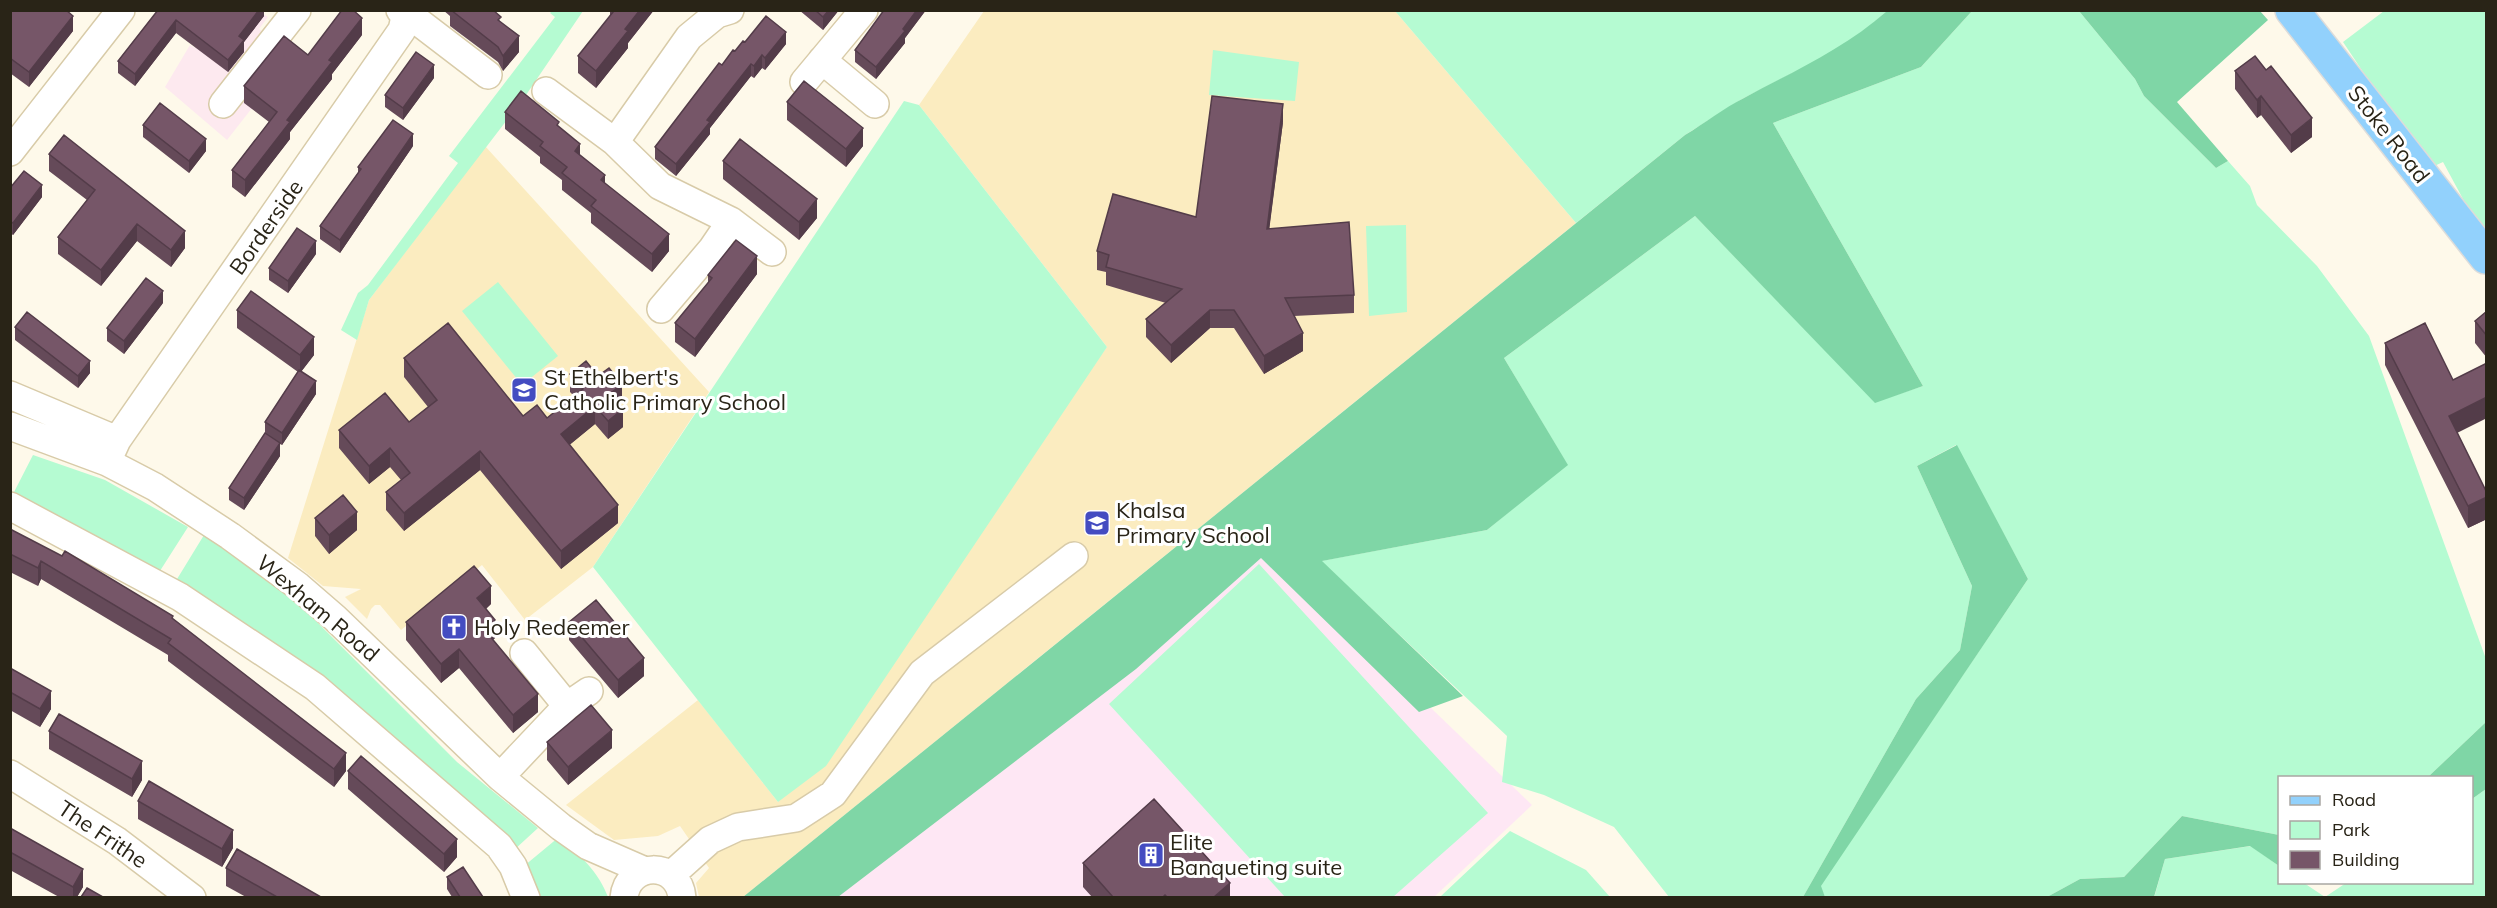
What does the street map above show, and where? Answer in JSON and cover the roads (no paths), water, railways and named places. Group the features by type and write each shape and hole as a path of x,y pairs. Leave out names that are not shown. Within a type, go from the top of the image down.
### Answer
{"main road":[{"name":"Stoke Road","path":"2292,10 2487,257"}],"street":[{"path":"10,152 121,10"},
{"path":"223,104 297,10"},
{"path":"615,142 689,37 717,14 730,10"},
{"path":"804,82 864,10"},
{"path":"403,14 420,23 488,75"},
{"name":"Borderside","path":"112,451 402,30 403,14"},
{"path":"822,60 875,104"},
{"path":"546,91 615,142 660,186 731,221 772,252"},
{"path":"660,309 712,249 731,221"},
{"path":"10,395 112,451"},
{"name":"Wexham Road","path":"10,426 112,451 155,488 205,519 298,586 351,633 500,777 588,846 643,870 662,870 676,886"},
{"path":"10,506 180,597 315,687 499,846 513,866 526,897"},
{"path":"676,886 710,840 738,827 796,818 834,794 922,673 1074,556"},
{"path":"500,777 578,698 524,653"},
{"name":"The Frithe","path":"10,774 117,841 192,897"},
{"name":"Wexham Road","path":"588,846 623,897"},
{"path":"623,897 628,882 643,870"}],"place":[{"name":"St Ethelbert's Catholic Primary School","path":"524,390"},
{"name":"Khalsa Primary School","path":"1097,523"},
{"name":"Holy Redeemer","path":"454,627"},
{"name":"Elite Banqueting suite","path":"1151,855"}]}
